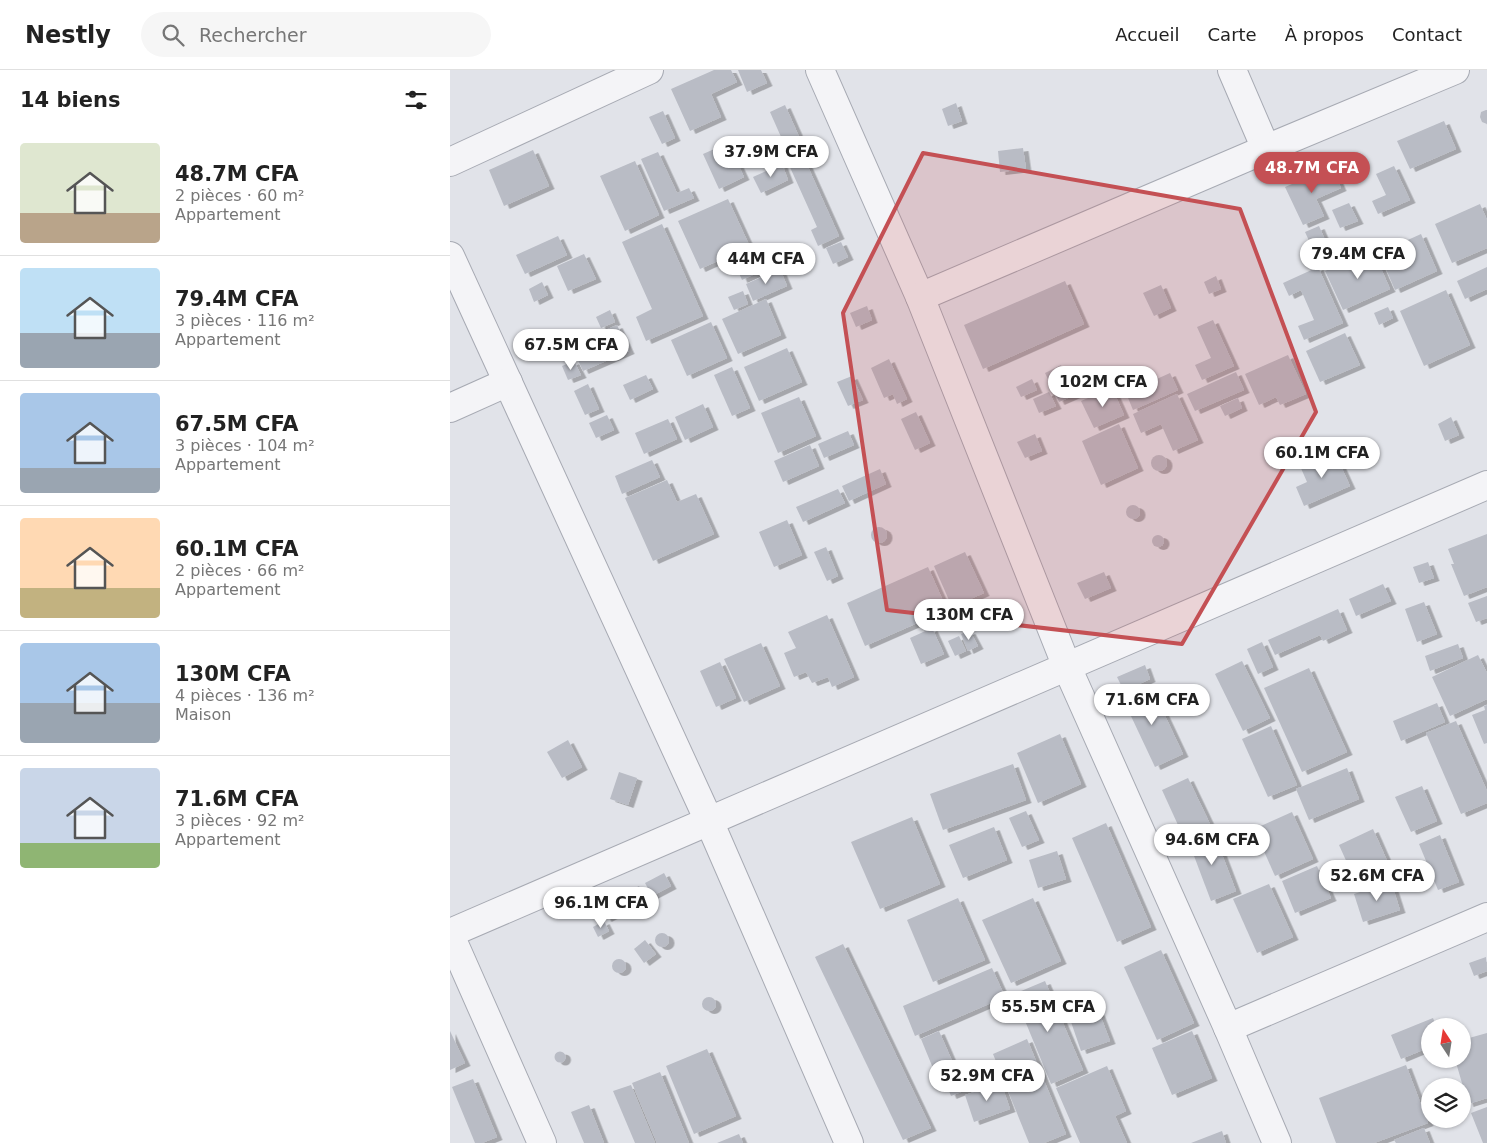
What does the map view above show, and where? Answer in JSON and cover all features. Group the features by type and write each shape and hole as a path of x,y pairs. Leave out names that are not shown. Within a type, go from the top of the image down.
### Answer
{"street":[{"path":"450,162 649,70"},
{"path":"820,70 920,298 1067,667 1228,1028 1277,1143"},
{"path":"1232,70 1266,149"},
{"path":"920,298 1455,70"},
{"path":"450,256 709,821 849,1143"},
{"path":"450,408 508,382"},
{"path":"542,1143 450,934 1487,485"},
{"path":"1228,1028 1487,917"}],"highlighted area":[{"path":"923,153 1240,209 1316,412 1182,644 887,610 843,313"}],"building":[{"path":"714,70 731,70 737,82 711,94 721,117 690,131 671,89"},
{"path":"738,70 761,70 767,83 747,92"},
{"path":"956,103 962,121 948,126 942,109"},
{"path":"785,105 804,148 789,155 770,112"},
{"path":"1487,110 1487,124 1482,122 1480,117 1481,112"},
{"path":"663,111 675,138 662,144 649,117"},
{"path":"1444,121 1456,149 1410,169 1397,141"},
{"path":"728,143 744,177 719,189 703,154"},
{"path":"1023,148 1026,169 1000,172 998,151"},
{"path":"533,150 549,186 504,206 489,170"},
{"path":"658,152 677,193 689,188 694,198 664,211 641,159"},
{"path":"804,158 839,236 818,246 811,230 817,227 789,165"},
{"path":"635,161 659,215 625,231 600,176"},
{"path":"782,164 788,180 761,193 753,177"},
{"path":"1394,166 1410,200 1378,214 1372,201 1386,195 1376,174"},
{"path":"1332,167 1341,188 1316,199 1324,216 1303,225 1285,187"},
{"path":"728,199 761,271 742,280 731,255 700,269 678,221"},
{"path":"1349,203 1358,221 1340,228 1332,210"},
{"path":"1480,204 1487,220 1487,248 1452,263 1435,224"},
{"path":"662,224 703,316 646,341 636,317 652,309 622,242"},
{"path":"1319,226 1334,261 1321,267 1305,232"},
{"path":"1421,234 1437,271 1395,290 1379,253"},
{"path":"558,236 567,255 525,274 516,255"},
{"path":"841,242 848,257 833,264 826,248"},
{"path":"1373,250 1390,289 1343,310 1325,271"},
{"path":"584,254 596,279 568,291 557,266"},
{"path":"1318,267 1343,323 1304,340 1298,326 1314,320 1301,290 1289,296 1283,283"},
{"path":"1487,267 1487,289 1465,299 1457,281"},
{"path":"780,269 787,286 753,301 746,284"},
{"path":"1216,276 1221,289 1209,294 1204,282"},
{"path":"1065,281 1084,324 983,369 964,325"},
{"path":"542,282 548,295 534,302 529,289"},
{"path":"1161,285 1171,308 1154,316 1143,293"},
{"path":"1446,290 1470,345 1424,366 1400,311"},
{"path":"743,291 748,304 734,310 728,297"},
{"path":"766,299 781,335 738,354 722,319"},
{"path":"867,306 872,320 856,327 850,313"},
{"path":"1388,307 1393,318 1379,325 1374,313"},
{"path":"610,310 615,322 601,328 596,317"},
{"path":"1213,320 1234,366 1202,380 1195,365 1211,358 1197,327"},
{"path":"711,322 727,358 687,376 671,340"},
{"path":"617,325 629,351 583,371 571,345"},
{"path":"1345,333 1360,365 1320,382 1306,351"},
{"path":"787,348 802,382 759,401 744,367"},
{"path":"1288,355 1306,394 1280,405 1276,397 1259,405 1245,374"},
{"path":"889,359 907,399 897,404 893,394 884,398 871,368"},
{"path":"574,361 581,375 568,380 562,366"},
{"path":"1061,365 1075,395 1059,402 1045,373"},
{"path":"732,367 750,408 732,416 714,375"},
{"path":"1236,372 1244,390 1195,411 1187,394"},
{"path":"1170,373 1178,390 1133,410 1126,393"},
{"path":"646,375 653,389 630,400 623,385"},
{"path":"852,376 863,400 848,406 837,382"},
{"path":"1032,379 1037,390 1021,397 1016,387"},
{"path":"588,384 599,409 585,415 574,391"},
{"path":"1112,388 1124,415 1094,428 1081,401"},
{"path":"1049,392 1056,406 1039,413 1033,399"},
{"path":"1177,394 1198,440 1173,451 1161,424 1141,433 1133,414"},
{"path":"799,397 816,436 778,453 761,413"},
{"path":"1238,398 1242,408 1225,416 1220,406"},
{"path":"703,404 713,427 685,440 675,417"},
{"path":"916,412 930,443 915,450 901,419"},
{"path":"607,415 614,430 596,438 589,423"},
{"path":"1451,417 1459,435 1445,441 1438,424"},
{"path":"668,419 677,439 644,454 635,433"},
{"path":"1119,424 1138,468 1101,485 1082,441"},
{"path":"848,431 854,445 824,458 818,444"},
{"path":"1035,434 1042,451 1025,458 1017,442"},
{"path":"810,445 819,466 783,482 774,461"},
{"path":"1334,451 1350,486 1304,506 1296,487 1307,482 1300,466"},
{"path":"1156,455 1162,455 1167,460 1165,469 1156,471 1151,466 1151,460"},
{"path":"652,460 660,477 622,494 615,476"},
{"path":"880,469 886,484 849,501 842,486"},
{"path":"667,480 677,502 696,494 714,534 653,561 625,498"},
{"path":"838,489 845,503 803,522 796,507"},
{"path":"1130,505 1136,505 1140,512 1136,519 1130,519 1126,515 1126,509"},
{"path":"787,520 802,555 774,567 759,532"},
{"path":"876,527 882,527 887,532 885,541 876,543 871,538 871,532"},
{"path":"1487,534 1487,587 1464,596 1451,564 1454,564 1448,549"},
{"path":"1160,535 1163,536 1163,546 1156,547 1153,546 1152,539 1153,536"},
{"path":"826,547 838,576 827,581 814,552"},
{"path":"965,552 984,593 952,607 934,566"},
{"path":"1428,562 1434,578 1419,583 1413,567"},
{"path":"928,567 947,610 865,646 847,603"},
{"path":"1104,572 1111,588 1085,599 1077,583"},
{"path":"1383,584 1391,601 1356,616 1349,599"},
{"path":"1487,596 1487,618 1476,622 1468,603"},
{"path":"1424,602 1437,634 1417,642 1405,609"},
{"path":"1338,609 1347,630 1323,641 1320,635 1275,655 1268,640"},
{"path":"827,615 854,677 832,687 828,677 812,683 806,672 794,677 784,653 796,648 788,632"},
{"path":"932,628 944,654 921,664 910,638"},
{"path":"970,631 978,646 968,651 961,634"},
{"path":"959,636 966,651 955,656 948,641"},
{"path":"1262,642 1273,667 1258,674 1247,649"},
{"path":"761,643 780,686 744,702 724,659"},
{"path":"1458,644 1463,658 1430,671 1425,656"},
{"path":"1478,655 1487,673 1487,699 1450,716 1432,677"},
{"path":"1242,661 1270,718 1243,731 1215,674"},
{"path":"720,662 736,698 716,707 700,671"},
{"path":"1145,665 1150,679 1124,691 1117,677"},
{"path":"1309,668 1347,752 1302,772 1264,688"},
{"path":"1150,684 1183,754 1155,767 1122,697"},
{"path":"1437,703 1445,722 1401,741 1393,721"},
{"path":"1487,705 1487,743 1484,744 1472,715 1485,710 1484,706"},
{"path":"1456,721 1487,791 1487,803 1461,814 1426,733"},
{"path":"1271,726 1297,785 1268,797 1242,739"},
{"path":"1060,734 1081,784 1038,803 1017,753"},
{"path":"568,740 582,767 562,778 547,752"},
{"path":"1013,764 1026,800 943,830 930,794"},
{"path":"1347,768 1359,799 1309,820 1296,789"},
{"path":"619,772 637,778 628,805 610,799"},
{"path":"1188,778 1210,824 1183,836 1162,790"},
{"path":"1422,786 1437,821 1411,832 1395,797"},
{"path":"1026,811 1039,840 1022,847 1009,818"},
{"path":"1292,812 1313,859 1275,876 1254,829"},
{"path":"912,817 940,884 880,909 851,842"},
{"path":"1106,823 1151,927 1117,942 1072,838"},
{"path":"994,827 1007,860 963,878 949,845"},
{"path":"1373,829 1392,872 1358,887 1339,845"},
{"path":"1213,831 1236,891 1211,901 1188,840"},
{"path":"1440,835 1459,882 1438,890 1419,844"},
{"path":"1057,851 1066,879 1038,888 1029,860"},
{"path":"1317,866 1331,898 1295,913 1282,881"},
{"path":"664,873 671,886 652,896 645,883"},
{"path":"1391,882 1400,910 1363,922 1354,894"},
{"path":"1269,884 1293,937 1257,953 1233,899"},
{"path":"639,886 646,899 628,907 622,895"},
{"path":"958,898 985,960 933,982 907,920"},
{"path":"1033,898 1061,961 1011,983 982,920"},
{"path":"617,901 622,911 606,919 601,909"},
{"path":"604,921 609,931 598,937 593,927"},
{"path":"659,933 665,933 669,940 665,947 659,947 655,943 655,937"},
{"path":"645,940 656,954 644,963 634,949"},
{"path":"843,944 931,1128 903,1140 815,957"},
{"path":"1161,950 1194,1023 1157,1040 1124,967"},
{"path":"1486,957 1487,971 1474,976 1469,963"},
{"path":"619,959 624,961 626,966 624,971 619,973 614,971 612,966 614,961"},
{"path":"992,968 1005,997 915,1036 903,1006"},
{"path":"1045,981 1083,1070 1051,1084 1014,994"},
{"path":"706,997 712,997 716,1004 712,1011 706,1011 702,1007 702,1001"},
{"path":"1099,1012 1110,1041 1081,1051 1071,1022"},
{"path":"1421,1023 1421,1051 1401,1059 1391,1035"},
{"path":"450,1031 465,1063 450,1070"},
{"path":"939,1031 956,1070 937,1078 921,1039"},
{"path":"1192,1031 1212,1078 1172,1095 1152,1048"},
{"path":"1487,1033 1487,1098 1471,1103 1471,1078 1460,1078 1458,1068 1471,1068 1471,1037"},
{"path":"1027,1039 1066,1134 1044,1143 1029,1143 993,1054"},
{"path":"707,1049 736,1116 694,1134 666,1066"},
{"path":"558,1052 562,1052 565,1057 564,1061 558,1062 555,1059 555,1055"},
{"path":"987,1065 993,1079 951,1096 945,1081"},
{"path":"1406,1065 1421,1105 1421,1126 1374,1143 1336,1143 1319,1098"},
{"path":"1107,1066 1126,1111 1115,1116 1127,1143 1080,1143 1056,1088"},
{"path":"660,1072 689,1143 657,1143 632,1083"},
{"path":"473,1079 497,1137 482,1143 475,1143 452,1087"},
{"path":"1001,1083 1010,1109 974,1122 965,1095"},
{"path":"631,1085 655,1143 635,1143 613,1091"},
{"path":"589,1105 604,1143 584,1143 571,1112"},
{"path":"1487,1107 1487,1143 1483,1143 1471,1113"},
{"path":"1424,1128 1430,1143 1396,1143 1394,1140"},
{"path":"1222,1131 1226,1143 1191,1143"},
{"path":"739,1134 743,1143 717,1143"}]}
